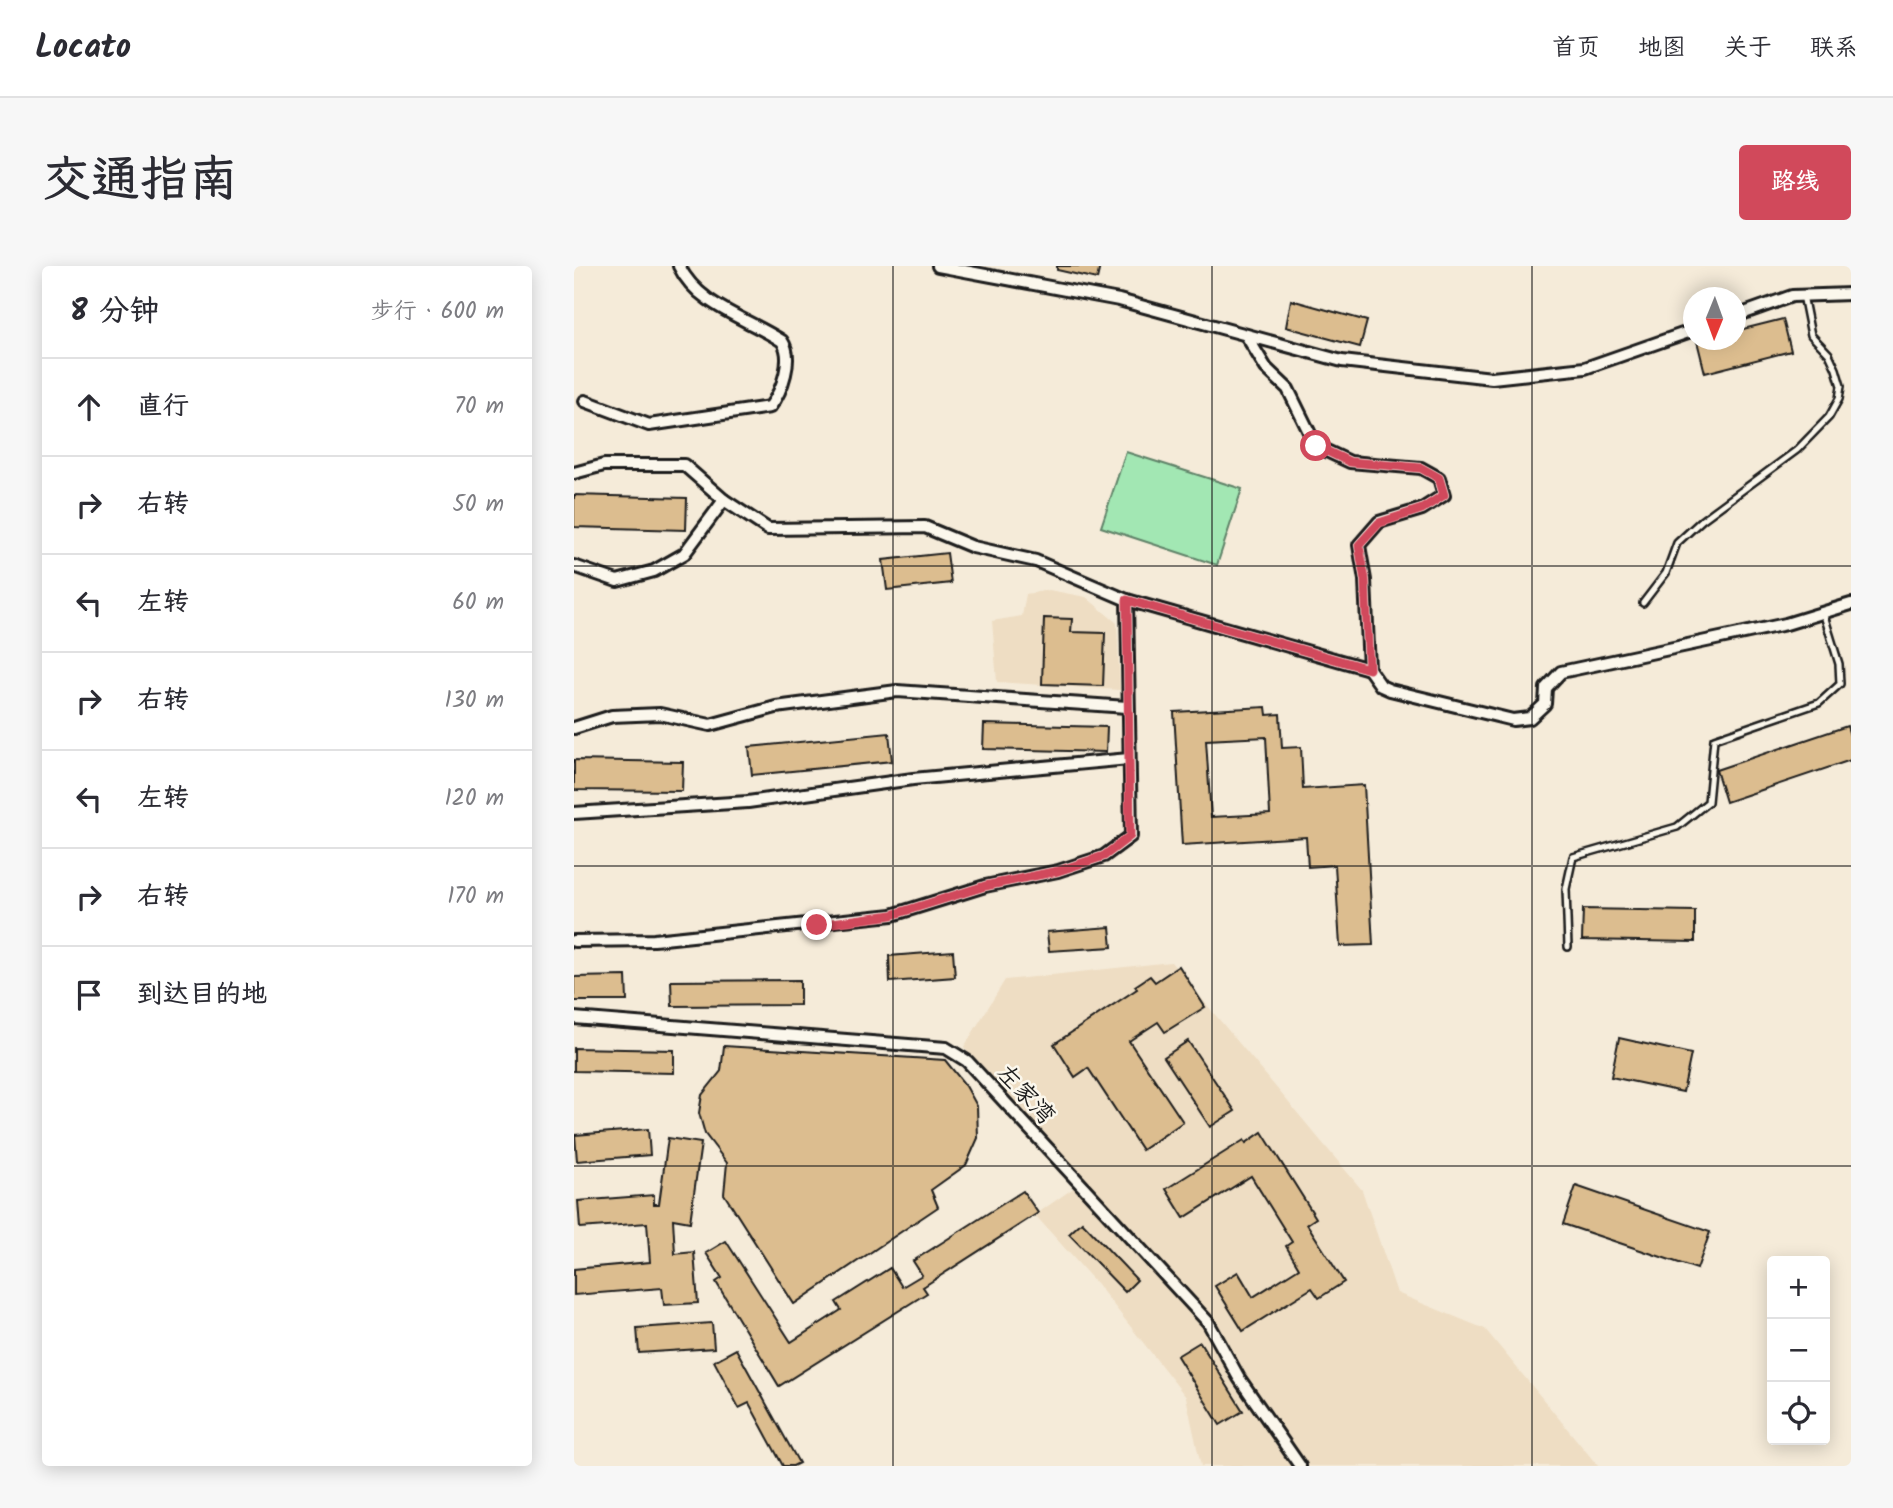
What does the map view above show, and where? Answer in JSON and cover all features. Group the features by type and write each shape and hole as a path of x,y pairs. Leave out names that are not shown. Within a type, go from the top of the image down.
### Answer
{"street":[{"path":"585,401 649,425 770,407 776,400 787,366 788,348 782,341 706,298 685,280 679,266"},
{"path":"938,266 1119,300 1342,361 1492,378 1585,368 1683,334"},
{"path":"1746,312 1792,296 1851,294"},
{"path":"1246,335 1266,368 1288,388 1316,446 1350,462 1421,468 1439,478 1444,495 1422,509 1379,523 1359,545 1365,580 1369,669 1381,686 1513,720 1530,718 1545,704 1546,688 1561,672 1786,624 1851,604"},
{"path":"574,473 604,465 684,465 724,500 768,529 925,527 973,547 1036,561 1127,600 1369,669"},
{"path":"574,566 617,581 654,571 684,554 724,500"},
{"path":"574,941 654,940 892,915 985,886 1058,871 1104,856 1130,836 1127,600"},
{"path":"574,728 612,716 660,713 710,725 776,707 897,691 1127,707"},
{"path":"574,813 748,802 913,779 1129,759"},
{"name":"左家湾","path":"574,1018 946,1048 967,1061 1208,1322 1239,1378 1300,1466"}],"lane":[{"path":"1643,603 1666,573 1677,543 1702,520 1797,450 1829,417 1839,399 1841,386 1836,369 1829,354 1811,335 1803,295"},
{"path":"1568,947 1566,889 1573,857 1676,827 1709,802 1714,739 1819,703 1840,684 1839,664 1824,612"}],"shaded area":[{"path":"1049,590 1086,597 1117,623 1120,690 997,682 992,621 1022,616 1026,594"},
{"path":"1171,962 1362,1190 1397,1293 1485,1329 1598,1466 1201,1466 1186,1397 1097,1284 1035,1215 1075,1187 964,1047 1005,980"}],"green space":[{"path":"1126,452 1242,489 1217,565 1101,527"}],"building":[{"path":"1057,266 1100,266 1097,279 1057,270"},
{"path":"1291,300 1367,321 1360,347 1286,327"},
{"path":"1783,319 1791,351 1705,373 1699,350 1746,350 1746,328"},
{"path":"574,495 687,498 686,530 574,527"},
{"path":"947,553 951,583 887,590 883,560"},
{"path":"1044,618 1072,619 1071,632 1105,633 1103,686 1042,684"},
{"path":"1266,707 1267,715 1280,714 1282,748 1301,747 1303,789 1364,785 1373,945 1340,946 1335,865 1308,867 1306,837 1182,845 1174,712","holes":["1266,737 1270,814 1211,817 1206,740"]},
{"path":"984,724 1107,727 1106,752 983,749"},
{"path":"1847,726 1851,739 1851,760 1726,802 1716,770"},
{"path":"889,733 892,761 752,775 749,747"},
{"path":"574,760 683,762 682,791 574,790"},
{"path":"1583,909 1695,911 1695,942 1582,940"},
{"path":"1110,927 1112,947 1049,951 1047,932"},
{"path":"953,951 955,977 890,982 889,956"},
{"path":"1179,966 1205,1007 1165,1032 1158,1022 1129,1041 1183,1122 1142,1150 1088,1068 1075,1077 1054,1044 1137,989 1135,986 1150,976 1155,982"},
{"path":"626,976 627,1001 574,1001 574,977"},
{"path":"800,980 800,1005 672,1006 671,981"},
{"path":"1619,1038 1691,1054 1683,1092 1611,1077"},
{"path":"1188,1041 1235,1111 1210,1127 1164,1057"},
{"path":"724,1046 945,1060 966,1086 977,1106 978,1138 966,1165 931,1190 938,1207 794,1304 724,1194 727,1163 705,1134 699,1113 702,1095 721,1071"},
{"path":"574,1048 674,1050 674,1073 574,1071"},
{"path":"648,1129 650,1155 577,1161 575,1135"},
{"path":"1262,1132 1316,1218 1307,1224 1344,1282 1319,1298 1312,1288 1243,1331 1215,1286 1238,1272 1253,1297 1299,1268 1286,1246 1292,1242 1251,1176 1184,1218 1166,1189 1244,1140 1246,1143"},
{"path":"668,1138 701,1143 690,1222 673,1219 675,1254 694,1252 698,1303 664,1305 662,1288 574,1295 574,1269 650,1262 647,1223 580,1228 578,1201 654,1195 654,1204 659,1204"},
{"path":"1576,1186 1710,1232 1697,1269 1563,1224"},
{"path":"1023,1191 1038,1213 923,1287 927,1293 779,1386 716,1282 722,1278 706,1253 726,1241 791,1342 841,1310 836,1302 890,1268 902,1287 922,1275 913,1261"},
{"path":"1082,1222 1137,1280 1125,1292 1069,1234"},
{"path":"712,1323 714,1348 639,1353 637,1328"},
{"path":"1200,1342 1243,1411 1220,1425 1177,1356"},
{"path":"736,1349 799,1463 783,1466 749,1403 739,1408 714,1361"}],"route":[{"path":"817,925 892,915 985,886 1058,871 1104,856 1130,836 1127,600 1369,669 1365,580 1359,545 1379,523 1422,509 1444,495 1439,478 1421,468 1350,462 1316,446"}]}
